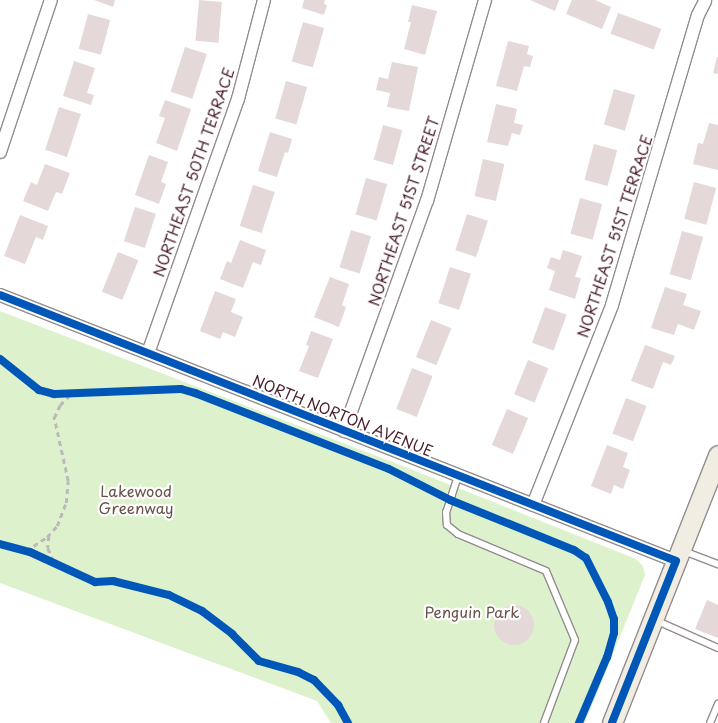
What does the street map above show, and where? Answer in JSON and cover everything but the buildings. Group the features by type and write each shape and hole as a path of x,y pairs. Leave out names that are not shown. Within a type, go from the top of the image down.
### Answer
{"main road":[{"path":"615,722 653,619 718,455"}],"street":[{"path":"0,152 51,0"},
{"name":"NORTHEAST 50TH TERRACE","path":"148,353 238,99 264,0"},
{"name":"NORTHEAST 51ST STREET","path":"344,431 427,201 485,0"},
{"path":"705,0 718,4"},
{"name":"NORTHEAST 51ST TERRACE","path":"533,505 612,306 698,15 705,0"},
{"name":"NORTH NORTON AVENUE","path":"0,295 533,505 678,556"}],"lane":[{"path":"458,476 446,512 447,525 458,534 546,571 575,640 544,723"},
{"path":"678,556 718,564"},
{"path":"653,619 718,648"},
{"path":"710,723 718,704"}],"path":[{"path":"62,394 75,393"},
{"path":"23,550 49,534 62,519 68,481 54,418 60,405 75,393"},
{"path":"49,534 48,548 54,563"},
{"path":"23,550 38,556"},
{"path":"46,559 65,569"}],"green space":[{"name":"Lakewood Greenway","path":"0,311 408,468 636,559 643,566 645,575 585,723 331,723 317,701 0,583"}],"cycle path":[{"path":"0,295 676,561 612,723"},
{"path":"0,359 39,390 54,394 181,389 195,393 389,469 450,500 574,550 586,558 608,602 614,619 614,633 607,657 579,723"},
{"path":"0,544 30,552 95,582 113,581 169,595 202,611 232,634 259,661 298,672 314,680 338,705 348,723"}],"park label":[{"name":"Penguin Park","path":"472,612"}]}
